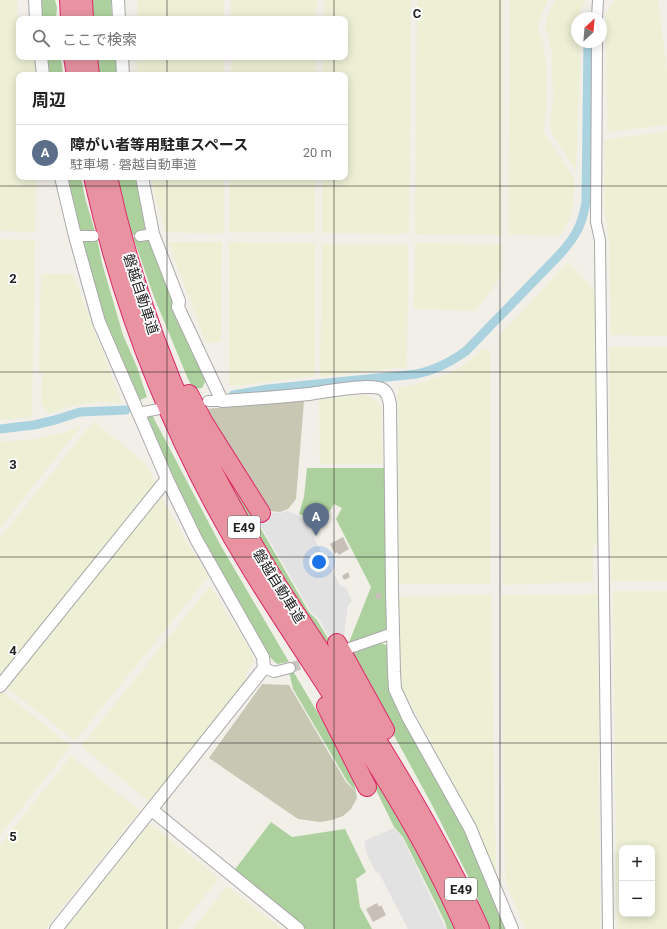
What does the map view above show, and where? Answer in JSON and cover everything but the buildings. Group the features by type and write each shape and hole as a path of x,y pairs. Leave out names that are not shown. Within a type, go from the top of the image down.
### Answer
{"highway":[{"path":"69,0 70,16"},
{"path":"83,0 84,16"},
{"path":"74,60 76,72"},
{"path":"88,60 90,72"},
{"name":"磐越自動車道","path":"94,180 118,273 131,315 156,381 197,472 252,570 391,788 440,877 465,929"},
{"name":"磐越自動車道","path":"109,180 132,271 156,341 170,378 210,465 264,563 398,773 442,849 480,929"},
{"path":"115,209 152,310 179,375 203,421 261,512"},
{"path":"252,570 278,623 336,724 367,787"},
{"path":"342,646 430,813 442,849"}],"street":[{"path":"35,0 36,16"},
{"path":"118,0 119,16"},
{"path":"597,12 598,0"},
{"path":"597,48 596,222 600,240 608,929"},
{"path":"41,60 43,72"},
{"path":"122,60 123,72"},
{"path":"56,929 264,668 263,657 196,539 167,479 99,322 75,236 62,180"},
{"path":"143,180 153,234 179,301 178,307 222,401"},
{"path":"140,236 153,234"},
{"path":"75,236 94,236"},
{"path":"208,402 367,387 378,387 384,390 388,395 390,405 395,689 400,703 470,828 512,929"},
{"path":"139,413 159,409"},
{"path":"0,686 167,479"},
{"path":"342,646 393,633"},
{"path":"264,668 274,672 290,668"},
{"path":"152,810 298,929"}],"shaded area":[{"path":"0,0 17,0 16,60 34,60 36,72 16,72 16,180 36,180 35,232 0,231"},
{"path":"137,0 224,0 224,16 137,16"},
{"path":"231,0 317,0 316,16 231,16"},
{"path":"324,0 411,0 409,230 405,234 322,233 322,180 348,180 348,72 323,72 323,60 348,60 348,16 324,16"},
{"path":"417,0 503,0 502,235 415,234"},
{"path":"510,0 548,0 537,26 543,42 546,61 547,99 544,132 573,176 575,184 572,214 562,234 553,236 508,234"},
{"path":"555,0 586,0 580,12 571,12 571,48 580,48 576,171 554,137 550,127 553,98 552,51 545,27 546,20"},
{"path":"615,0 658,0 667,70 667,125 607,132 607,12"},
{"path":"137,60 224,60 224,72 137,72"},
{"path":"231,60 316,60 316,72 231,72"},
{"path":"667,131 667,336 611,335 609,240 604,206 604,140"},
{"path":"151,180 224,180 224,230 221,234 165,232"},
{"path":"230,180 315,180 315,233 229,232"},
{"path":"0,239 35,240 32,417 0,420"},
{"path":"168,242 222,242 221,342 206,343"},
{"path":"229,242 315,243 315,376 236,386 229,385"},
{"path":"415,243 502,244 501,273 498,281 475,311 414,309"},
{"path":"322,244 408,244 407,367 320,377"},
{"path":"568,262 595,291 598,546 593,545 593,582 503,585 499,336"},
{"path":"41,274 73,274 122,403 97,402 72,406 48,414 41,403 42,373 39,372"},
{"path":"609,347 667,347 667,581 611,581"},
{"path":"484,348 490,351 490,584 399,584 398,388 417,384 451,373"},
{"path":"366,395 381,405 383,464 320,464 319,400"},
{"path":"304,401 296,499 288,509 280,512 270,511 264,507 204,409"},
{"path":"95,422 146,464 156,484 0,679 0,538 92,423"},
{"path":"81,426 0,528 0,442 34,439 62,433"},
{"path":"161,497 208,577 75,741 7,687"},
{"path":"266,510 280,513 287,511 302,517 340,585 346,588 352,601 348,605 344,637 330,639 319,619 311,612 258,521 256,515"},
{"path":"210,586 250,649 254,661 246,675 246,682 150,802 81,746"},
{"path":"613,591 667,591 667,929 617,929"},
{"path":"491,594 496,871 456,788 401,687 397,597"},
{"path":"598,594 600,929 525,929 505,880 501,595"},
{"path":"262,684 289,685 346,782 356,792 357,798 351,809 343,816 320,822 298,819 209,758"},
{"path":"2,691 71,746 0,835 0,693"},
{"path":"71,756 140,811 45,929 0,929 0,845"},
{"path":"149,823 219,878 178,929 65,929"},
{"path":"394,828 402,837 446,929 408,929 379,873 375,871 367,854 364,841"},
{"path":"227,886 282,929 193,929"}],"green space":[{"path":"39,0 55,0 57,8 56,16 41,16"},
{"path":"91,0 111,0 112,16 92,16"},
{"path":"46,60 61,60 63,72 48,72"},
{"path":"96,60 116,60 118,72 98,72"},
{"path":"67,180 82,180 85,198 95,231 82,233 79,229"},
{"path":"118,180 136,180 146,225 145,229 139,235 132,235"},
{"path":"133,237 147,238 151,241 203,374 205,382 202,388 193,389 188,379 154,297"},
{"path":"97,239 102,263 123,335 137,367 147,397 138,401 106,322 82,245 83,240"},
{"path":"151,413 221,546 289,662 277,664 270,657 207,550 145,420"},
{"path":"206,439 252,507 257,522 309,612 317,620 336,652 332,653 282,574 250,521"},
{"path":"307,468 385,468 388,625 384,632 348,645 371,587 336,519 342,508 334,504 323,523 299,514 304,497"},
{"path":"377,642 389,646 389,693 468,837 507,929 490,929 469,878 431,803 349,653"},
{"path":"293,671 351,769 356,792 347,781 293,689 289,672"},
{"path":"367,764 408,832 456,929 447,929 445,922 403,837 394,827 365,767"},
{"path":"271,822 292,837 345,829 366,872 356,879 360,907 372,929 306,929 233,872"}],"waterway":[{"path":"233,395 268,389 417,374 443,365 466,351 561,253 571,241 583,217 586,202 588,48"},
{"path":"0,429 34,425 80,412 126,410"}],"tunnel":[{"path":"290,668 313,660"}],"place":[{"name":"障がい者等用駐車スペース","path":"316,536"}]}
